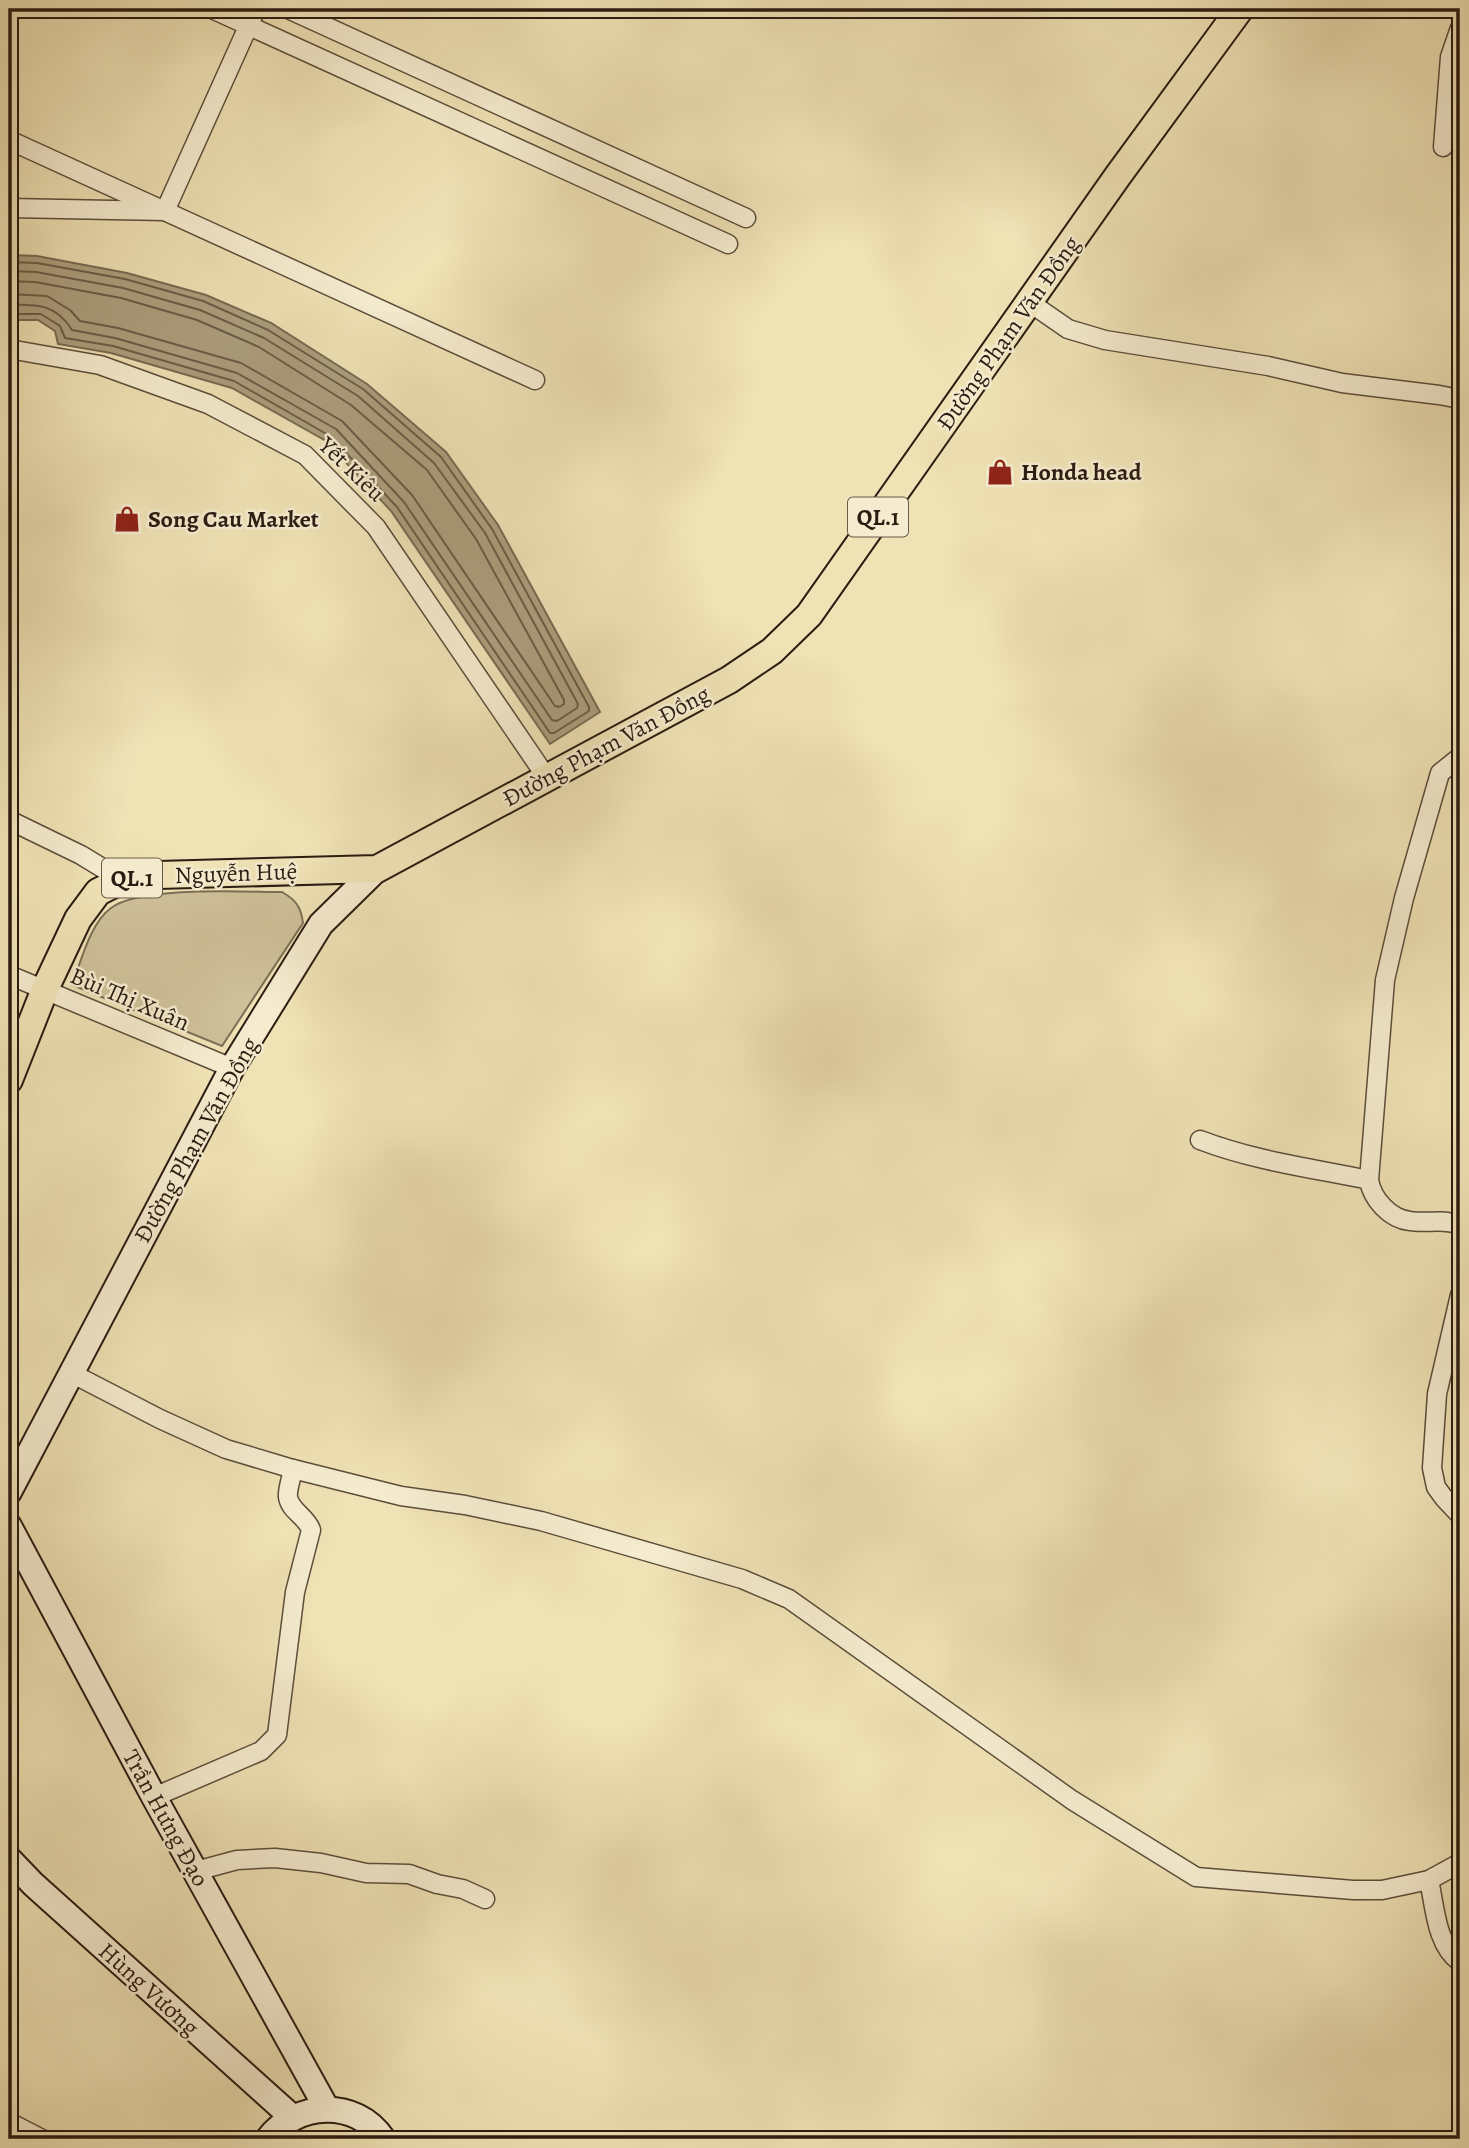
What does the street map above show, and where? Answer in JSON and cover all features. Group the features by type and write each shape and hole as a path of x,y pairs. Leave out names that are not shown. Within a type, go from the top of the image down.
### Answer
{"main road":[{"name":"Đường Phạm Văn Đồng","path":"377,869 729,680 772,651 809,615 1029,302 1240,9"},
{"name":"Nguyễn Huệ","path":"9,1080 78,919 98,892 122,880 158,875 377,869"}],"street":[{"path":"212,9 252,17 729,244"},
{"path":"288,9 746,218"},
{"path":"164,211 252,17"},
{"path":"1443,147 1450,57 1460,28"},
{"path":"9,140 535,380"},
{"path":"9,208 164,211"},
{"path":"1029,302 1068,329 1105,341 1268,366 1342,383 1460,399"},
{"name":"Yết Kiêu","path":"9,349 100,365 208,404 305,455 376,527 547,778"},
{"path":"1460,757 1440,773 1404,898 1385,980 1369,1180 1371,1191 1380,1204 1407,1221 1452,1222 1460,1225"},
{"path":"9,820 81,855 122,880"},
{"name":"Đường Phạm Văn Đồng","path":"9,1492 232,1068 321,924 377,869"},
{"name":"Bùi Thị Xuân","path":"9,975 232,1068"},
{"path":"1199,1140 1244,1155 1369,1180"},
{"path":"1460,1295 1437,1394 1432,1468 1436,1487 1460,1515"},
{"path":"71,1373 160,1419 226,1449 401,1496 465,1504 541,1521 742,1579 789,1599 1072,1800 1196,1877 1353,1890 1382,1889 1429,1880 1460,1863"},
{"path":"154,1797 261,1751 277,1735 295,1592 311,1530 308,1521 289,1501 293,1469"},
{"name":"Trần Hưng Đạo","path":"9,1526 154,1797 327,2109"},
{"path":"196,1871 237,1860 275,1857 366,1873 409,1874 437,1884 463,1889 485,1899"},
{"name":"Hùng Vương","path":"9,1859 33,1884 292,2118"},
{"path":"1429,1880 1444,1945 1460,1962"},
{"path":"268,2139 292,2118 309,2111 327,2109 346,2112 365,2121 383,2139"},
{"path":"9,2122 42,2139"}],"shaded area":[{"path":"282,892 297,904 303,923 222,1046 72,985 97,923 111,908 125,901 168,893"},
{"path":"330,2132 350,2139 298,2139 314,2133"}],"water":[{"path":"9,255 37,256 127,273 206,295 271,323 367,384 446,452 498,525 600,712 550,744 391,511 326,441 232,388 111,353 58,344 55,331 38,320 9,320"}],"place":[{"name":"Honda head","path":"1000,472"},
{"name":"Song Cau Market","path":"127,519"}]}
